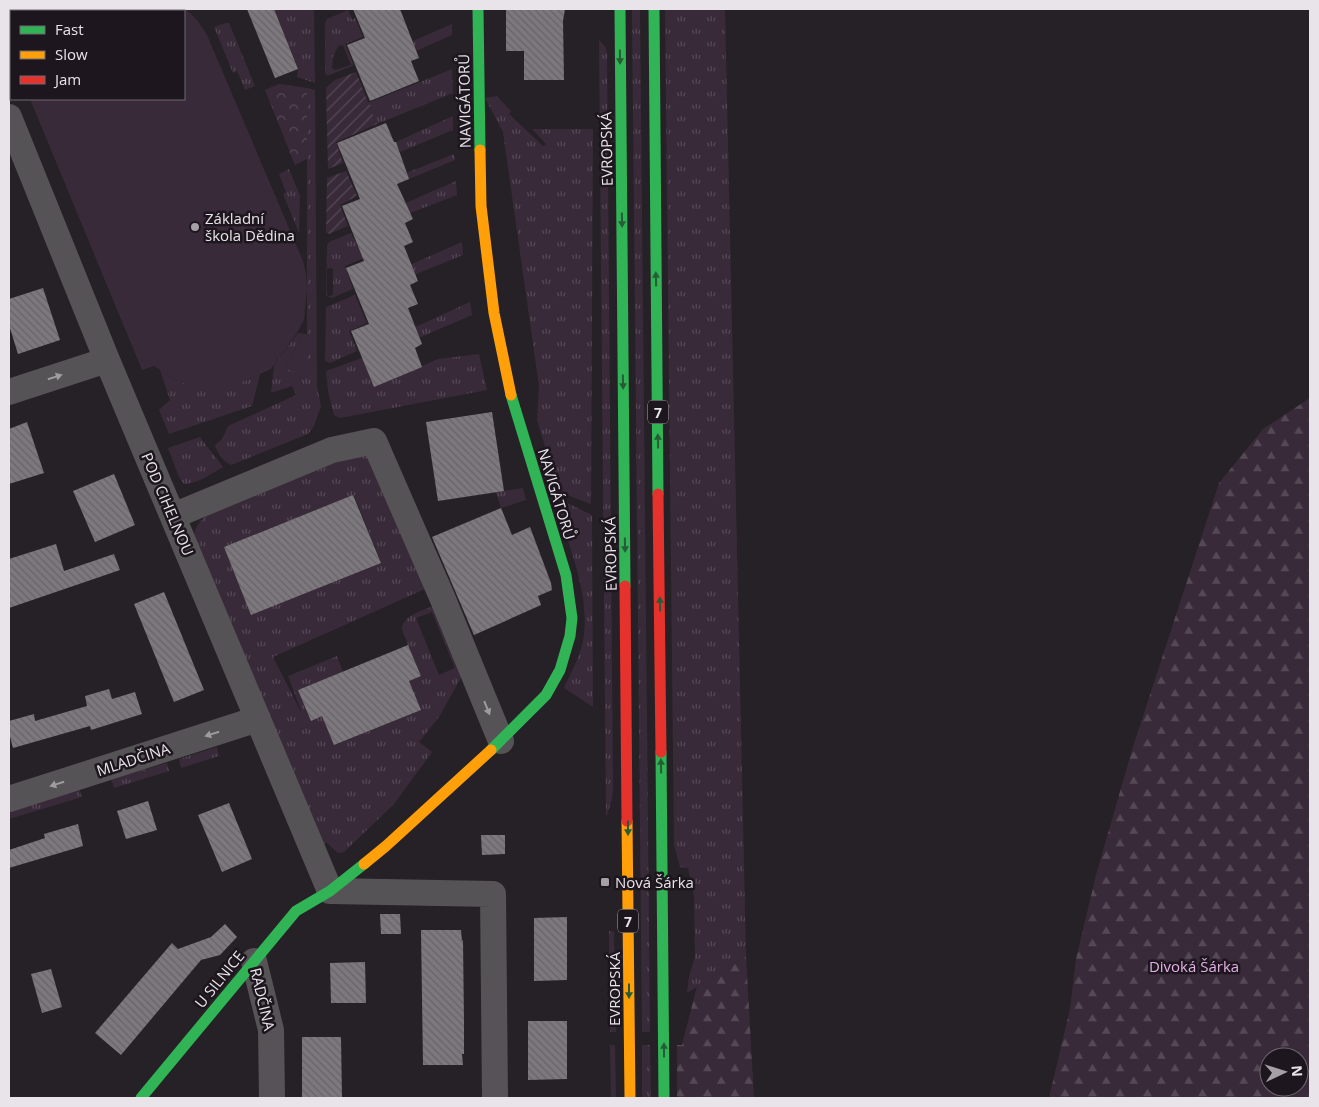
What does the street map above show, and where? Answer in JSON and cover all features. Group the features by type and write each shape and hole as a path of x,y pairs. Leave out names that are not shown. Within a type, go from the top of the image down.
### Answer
{"main road":[{"name":"NAVIGÁTORŮ","path":"330,891 386,846 546,695 566,653 572,618 566,576 510,392 494,312 481,206 478,9"},
{"name":"EVROPSKÁ","path":"620,9 630,1098"},
{"name":"7","path":"654,9 664,1098"},
{"name":"U SILNICE","path":"141,1098 296,911 330,891"}],"street":[{"name":"POD CIHELNOU","path":"9,117 107,360 330,891"},
{"path":"9,392 107,360"},
{"path":"173,516 332,450 374,441 500,740"},
{"name":"MLADČINA","path":"9,799 258,719"},
{"path":"330,891 493,894 495,1098"},
{"name":"RADČINA","path":"254,961 271,1030 272,1098"}],"green space":[{"name":"Základní škola Dědina","path":"186,9 198,21 207,35 303,261 306,273 307,289 304,320 271,369 245,381 223,386 196,387 177,381 154,366 142,370 30,100 185,100 185,10 62,10"},
{"path":"274,9 314,9 315,83 297,77 298,68"},
{"path":"632,9 640,9 650,1032 642,1032"},
{"path":"665,9 725,9 746,956 687,993 695,956 694,897 688,868 680,867 674,845"},
{"path":"348,10 352,20 355,18 363,37 345,44 354,65 327,76 325,73 325,23 327,19","holes":["343,45 351,65 335,70 332,68 333,57 338,46"]},
{"path":"229,23 255,86 245,90 237,71 233,73 214,27"},
{"path":"452,24 452,35 416,51 406,44"},
{"path":"599,40 606,48 607,55 613,788 612,799 606,818"},
{"path":"452,69 453,93 377,124 368,103"},
{"path":"356,72 377,124 336,142 343,163 328,169 326,88 335,80"},
{"path":"279,84 307,88 307,159 295,165 265,90"},
{"path":"307,88 315,90 317,387 321,406 314,426 308,434 231,465 221,457 215,445 222,439 228,426 296,395 292,386 271,393 274,365 298,333 304,334 284,369 307,373"},
{"path":"497,96 511,111 509,114 543,146 546,144 532,129 593,129 591,504 559,492 537,420 539,386 503,132 485,98"},
{"path":"453,116 453,130 400,152 396,142"},
{"path":"454,154 455,160 409,179 406,173"},
{"path":"289,169 300,196 299,233 283,194 286,192 279,174"},
{"path":"346,171 357,196 340,205 348,226 329,234 326,232 327,178"},
{"path":"456,181 457,195 405,215 401,205"},
{"path":"351,233 364,258 345,266 353,289 332,298 326,296 327,246 329,242","holes":["327,269 333,269 333,295 329,296 327,295"]},
{"path":"462,242 463,255 409,277 405,267"},
{"path":"355,295 367,323 349,331 357,351 330,363 325,361 326,307"},
{"path":"470,302 472,315 414,340 409,330"},
{"path":"304,334 307,334 307,374 284,369"},
{"path":"479,354 487,390 340,418 334,415 328,391 326,371 362,358 374,387 438,359"},
{"path":"160,370 177,381 245,381 260,374 252,406 169,434 159,410 170,400"},
{"name":"Divoká Šárka","path":"1310,398 1310,1098 1049,1098 1070,1009 1076,959 1096,875 1132,750 1219,483 1263,429"},
{"path":"200,437 223,467 199,480 184,484 179,477 168,448"},
{"path":"365,452 427,588 273,657 303,716 288,676 337,656 343,672 298,690 311,720 322,716 335,745 421,710 409,681 421,676 402,630 405,621 414,614 435,605 463,674 439,717 419,742 432,752 394,804 344,852 338,853 326,842 323,845 194,541 194,537 200,521 206,516 358,453","holes":["354,495 381,562 251,614 224,547","432,612 455,668 439,675 416,618"]},
{"path":"523,488 526,500 501,508 496,492"},
{"path":"552,496 592,515 593,707 564,688 581,649 584,631 584,612 577,571"},
{"path":"217,747 219,756 181,768 179,759"},
{"path":"167,763 169,771 114,788 111,779"},
{"path":"79,789 82,797 9,819 9,810"},
{"path":"609,931 614,932 616,1032 610,1032"},
{"path":"746,956 754,1098 677,1098 677,1045 682,1045 697,986"},
{"path":"610,1045 615,1045 616,1098 611,1098"},
{"path":"642,1045 650,1045 651,1098 642,1098"}],"building":[{"path":"247,9 274,9 298,69 275,78"},
{"path":"353,9 400,9 419,58 411,61 419,81 370,101 347,45 365,38"},
{"path":"506,9 565,9 563,21 564,80 524,80 524,51 506,51"},
{"path":"386,123 394,142 396,142 409,179 397,184 413,219 405,223 413,242 404,246 418,281 410,285 418,304 408,308 422,344 415,348 422,367 374,387 351,331 369,324 346,268 364,261 342,206 360,199 337,143"},
{"path":"43,288 60,340 18,354 9,325 9,299"},
{"path":"492,412 504,491 438,501 426,422"},
{"path":"27,422 44,473 9,484 9,429"},
{"path":"114,474 135,525 95,542 73,491"},
{"path":"353,495 381,563 251,615 224,547"},
{"path":"501,508 512,535 530,527 552,590 538,596 541,605 474,635 432,537"},
{"path":"56,544 64,571 114,554 120,570 9,608 9,559"},
{"path":"164,592 204,690 174,702 134,604"},
{"path":"408,645 421,676 409,681 421,710 334,745 322,716 311,721 298,690"},
{"path":"109,689 112,699 135,692 142,714 91,730 90,726 13,748 9,733 9,721 34,714 35,721 87,706 85,696"},
{"path":"148,801 157,830 126,839 117,811"},
{"path":"229,803 252,859 222,872 198,815"},
{"path":"78,824 83,846 9,868 9,850 45,838 44,834"},
{"path":"481,835 505,835 505,854 482,855"},
{"path":"380,914 400,914 401,934 381,934"},
{"path":"567,917 567,980 534,981 534,918"},
{"path":"225,924 237,937 220,955 201,960 121,1055 95,1033 172,943 178,949 211,937"},
{"path":"421,930 461,930 463,940 463,1065 423,1065"},
{"path":"365,962 366,1003 331,1003 330,963"},
{"path":"51,969 62,1007 42,1013 31,974"},
{"path":"528,1021 567,1021 567,1079 528,1080"},
{"path":"302,1037 341,1037 342,1098 302,1098"}],"traffic: fast":[{"path":"478,9 480,150"},
{"path":"620,9 625,586"},
{"path":"654,9 658,494"},
{"path":"491,750 546,695 560,670 570,636 572,618 566,575 511,395"},
{"path":"661,752 664,1098"},
{"path":"141,1098 296,911 330,891 364,864"}],"traffic: slow":[{"path":"480,150 481,206 494,313 511,395"},
{"path":"364,864 491,750"},
{"path":"627,821 630,1098"}],"traffic: jam":[{"path":"658,494 661,752"},
{"path":"625,586 627,821"}],"place":[{"name":"Základní škola Dědina","path":"195,227"},
{"name":"Nová Šárka","path":"605,882"}]}
